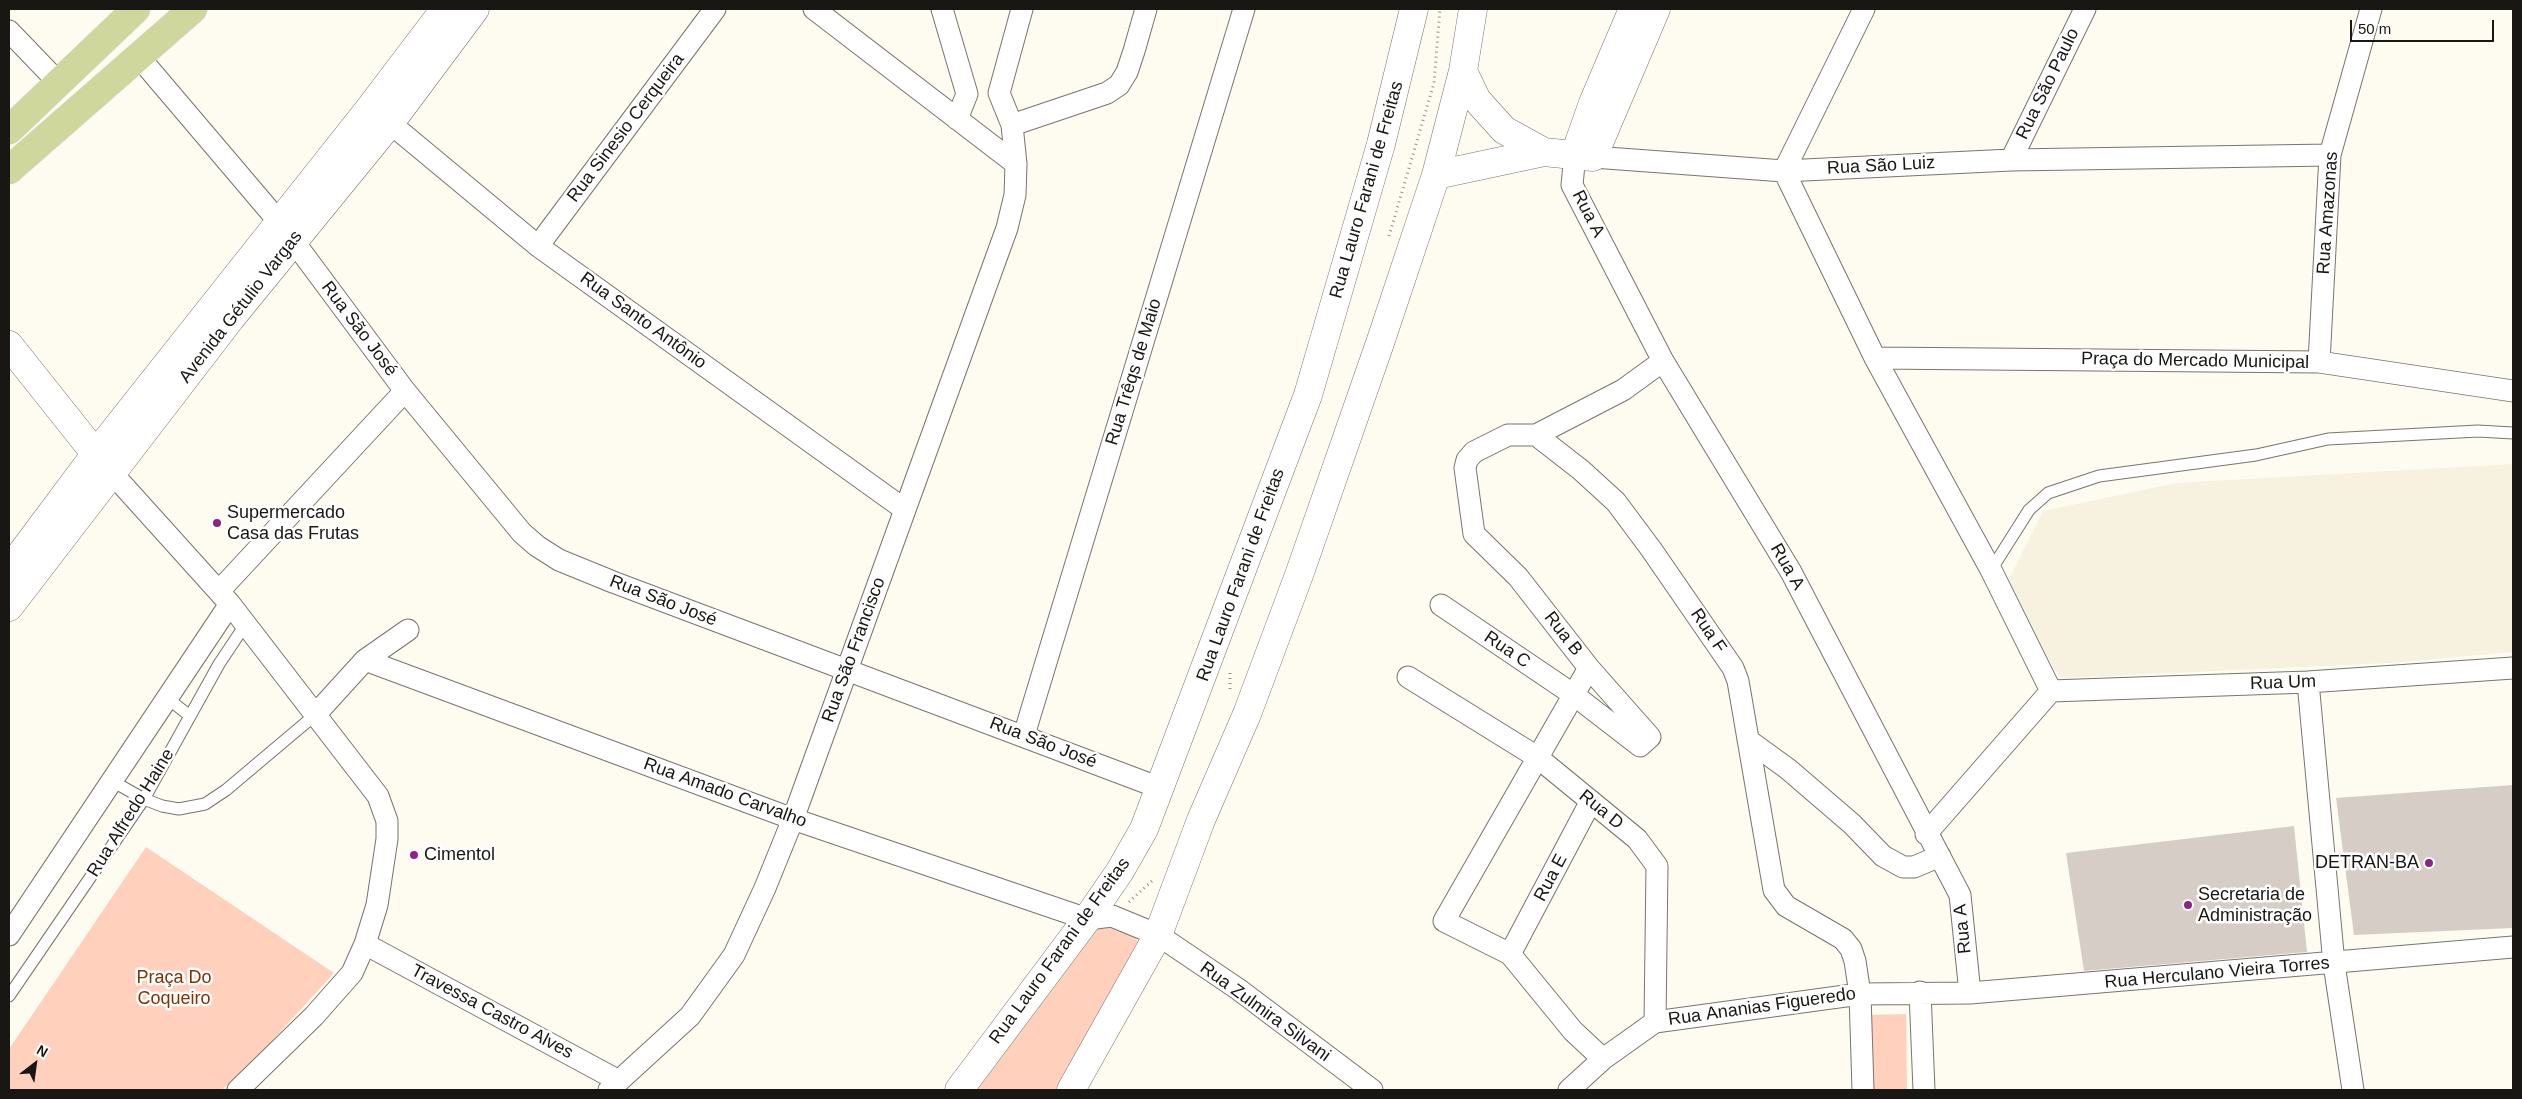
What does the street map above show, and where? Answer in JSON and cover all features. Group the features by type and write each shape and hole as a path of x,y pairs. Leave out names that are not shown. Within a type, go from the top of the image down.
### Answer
{"main road":[{"path":"9,130 136,9"},
{"path":"9,170 193,9"}],"street":[{"name":"Rua Sinesio Cerqueira","path":"538,246 715,9"},
{"path":"814,9 1016,164"},
{"path":"942,9 967,94 957,120"},
{"path":"1016,164 1012,125 999,93 1022,9"},
{"path":"1012,125 1106,92 1119,85 1127,72 1146,9"},
{"name":"Rua Trêqs de Maio","path":"1024,735 1244,9"},
{"name":"Rua Lauro Farani de Freitas","path":"958,1090 1087,919 1120,872 1144,829 1308,395 1381,144 1414,9"},
{"path":"1071,1090 1158,935 1201,820 1247,714 1296,584 1380,344 1436,175 1463,71 1473,9"},
{"path":"1584,155 1593,103 1633,9"},
{"path":"1584,155 1656,9"},
{"path":"1864,9 1784,171 1874,358 1991,570 2051,691 1926,834"},
{"name":"Rua São Paulo","path":"2011,160 2085,9"},
{"name":"Rua Amazonas","path":"2319,362 2330,155 2371,9"},
{"name":"Avenida Gétulio Vargas","path":"9,570 103,463 461,11"},
{"path":"9,31 59,83"},
{"name":"Rua São José","path":"139,57 286,231 405,391 522,533 559,560 1160,788"},
{"path":"1463,71 1477,100 1504,130 1544,152"},
{"path":"967,94 999,93"},
{"name":"Rua Santo Antônio","path":"380,115 538,246 904,509"},
{"name":"Rua São Luiz","path":"1436,175 1544,152 1784,171 2011,160 2330,155"},
{"name":"Rua A","path":"1584,155 1572,185 1663,361 1792,572 1854,688 1926,834 1940,856 1960,895 1970,993"},
{"name":"Rua São Francisco","path":"614,1086 690,1016 734,955 765,888 794,819 904,509 1007,228 1015,195 1016,164"},
{"path":"10,350 103,463 224,597 378,796 387,821 387,839 377,905 365,944 352,973 314,1016 238,1090"},
{"name":"Praça do Mercado Municipal","path":"1874,358 2319,362 2513,391"},
{"path":"1536,435 1622,390 1663,361"},
{"name":"Rua Alfredo Haine","path":"9,935 167,698 224,597 405,391"},
{"name":"Rua B","path":"1536,435 1508,436 1474,452 1467,460 1465,468 1474,534 1518,577 1589,668 1650,736"},
{"name":"Rua F","path":"1536,435 1581,470 1616,502 1718,644 1733,668 1738,681 1774,890 1786,906 1832,931 1846,942 1855,961 1860,994 1863,1090"},
{"name":"Avenida Gétulio Vargas","path":"9,606 103,463"},
{"name":"Rua C","path":"1440,606 1574,695 1640,746 1650,736"},
{"path":"315,715 365,660 408,630"},
{"name":"Rua Amado Carvalho","path":"365,660 794,819 1087,919"},
{"path":"1589,668 1444,921 1510,954 1573,1031 1603,1059"},
{"name":"Rua Um","path":"2051,691 2308,682 2513,668"},
{"name":"Rua D","path":"1408,677 1537,758 1637,839 1657,866 1655,1022"},
{"path":"2308,682 2334,964 2353,1090"},
{"path":"1748,740 1795,775 1852,824 1883,856 1903,867 1914,868 1940,856"},
{"name":"Rua E","path":"1510,954 1591,801"},
{"name":"Rua Zulmira Silvani","path":"1087,919 1112,916 1158,935 1238,989 1372,1090"},
{"name":"Travessa Castro Alves","path":"365,944 614,1086"},
{"name":"Rua Herculano Vieira Torres","path":"1920,992 1970,993 2513,948"},
{"path":"1920,992 1924,1090"},
{"name":"Rua Ananias Figueredo","path":"1569,1090 1603,1059 1655,1022 1860,994 1920,992"}],"lane":[{"path":"1991,570 2029,510 2048,493 2099,476 2256,455 2328,439 2478,431 2513,433"},
{"name":"Rua Alfredo Haine","path":"9,996 144,799 190,716 245,625"},
{"path":"167,698 190,716"},
{"path":"112,781 144,799 179,809 205,804 226,790 315,715"}],"path":[{"path":"1388,242 1412,153 1434,83 1440,9"},
{"path":"1231,668 1229,676 1231,701"},
{"path":"1150,885 1154,876"}],"shaded area":[{"path":"2513,464 2513,652 2389,663 2060,678 2005,587 2043,511 2177,483"}],"green space":[{"name":"Praça Do Coqueiro","path":"146,847 334,973 260,1054 222,1090 9,1090 9,1049"},
{"path":"1097,926 1131,931 1142,948 1062,1090 973,1090"},
{"path":"1906,1014 1907,1090 1863,1090 1861,1015"}],"building":[{"name":"DETRAN-BA","path":"2513,785 2513,928 2354,935 2336,798"},
{"name":"Secretaria de Administração","path":"2294,826 2307,952 2084,971 2066,853"}],"place":[{"name":"Supermercado Casa das Frutas","path":"217,523"},
{"name":"Cimentol","path":"414,855"},
{"name":"DETRAN-BA","path":"2429,863"},
{"name":"Secretaria de Administração","path":"2188,905"}]}
